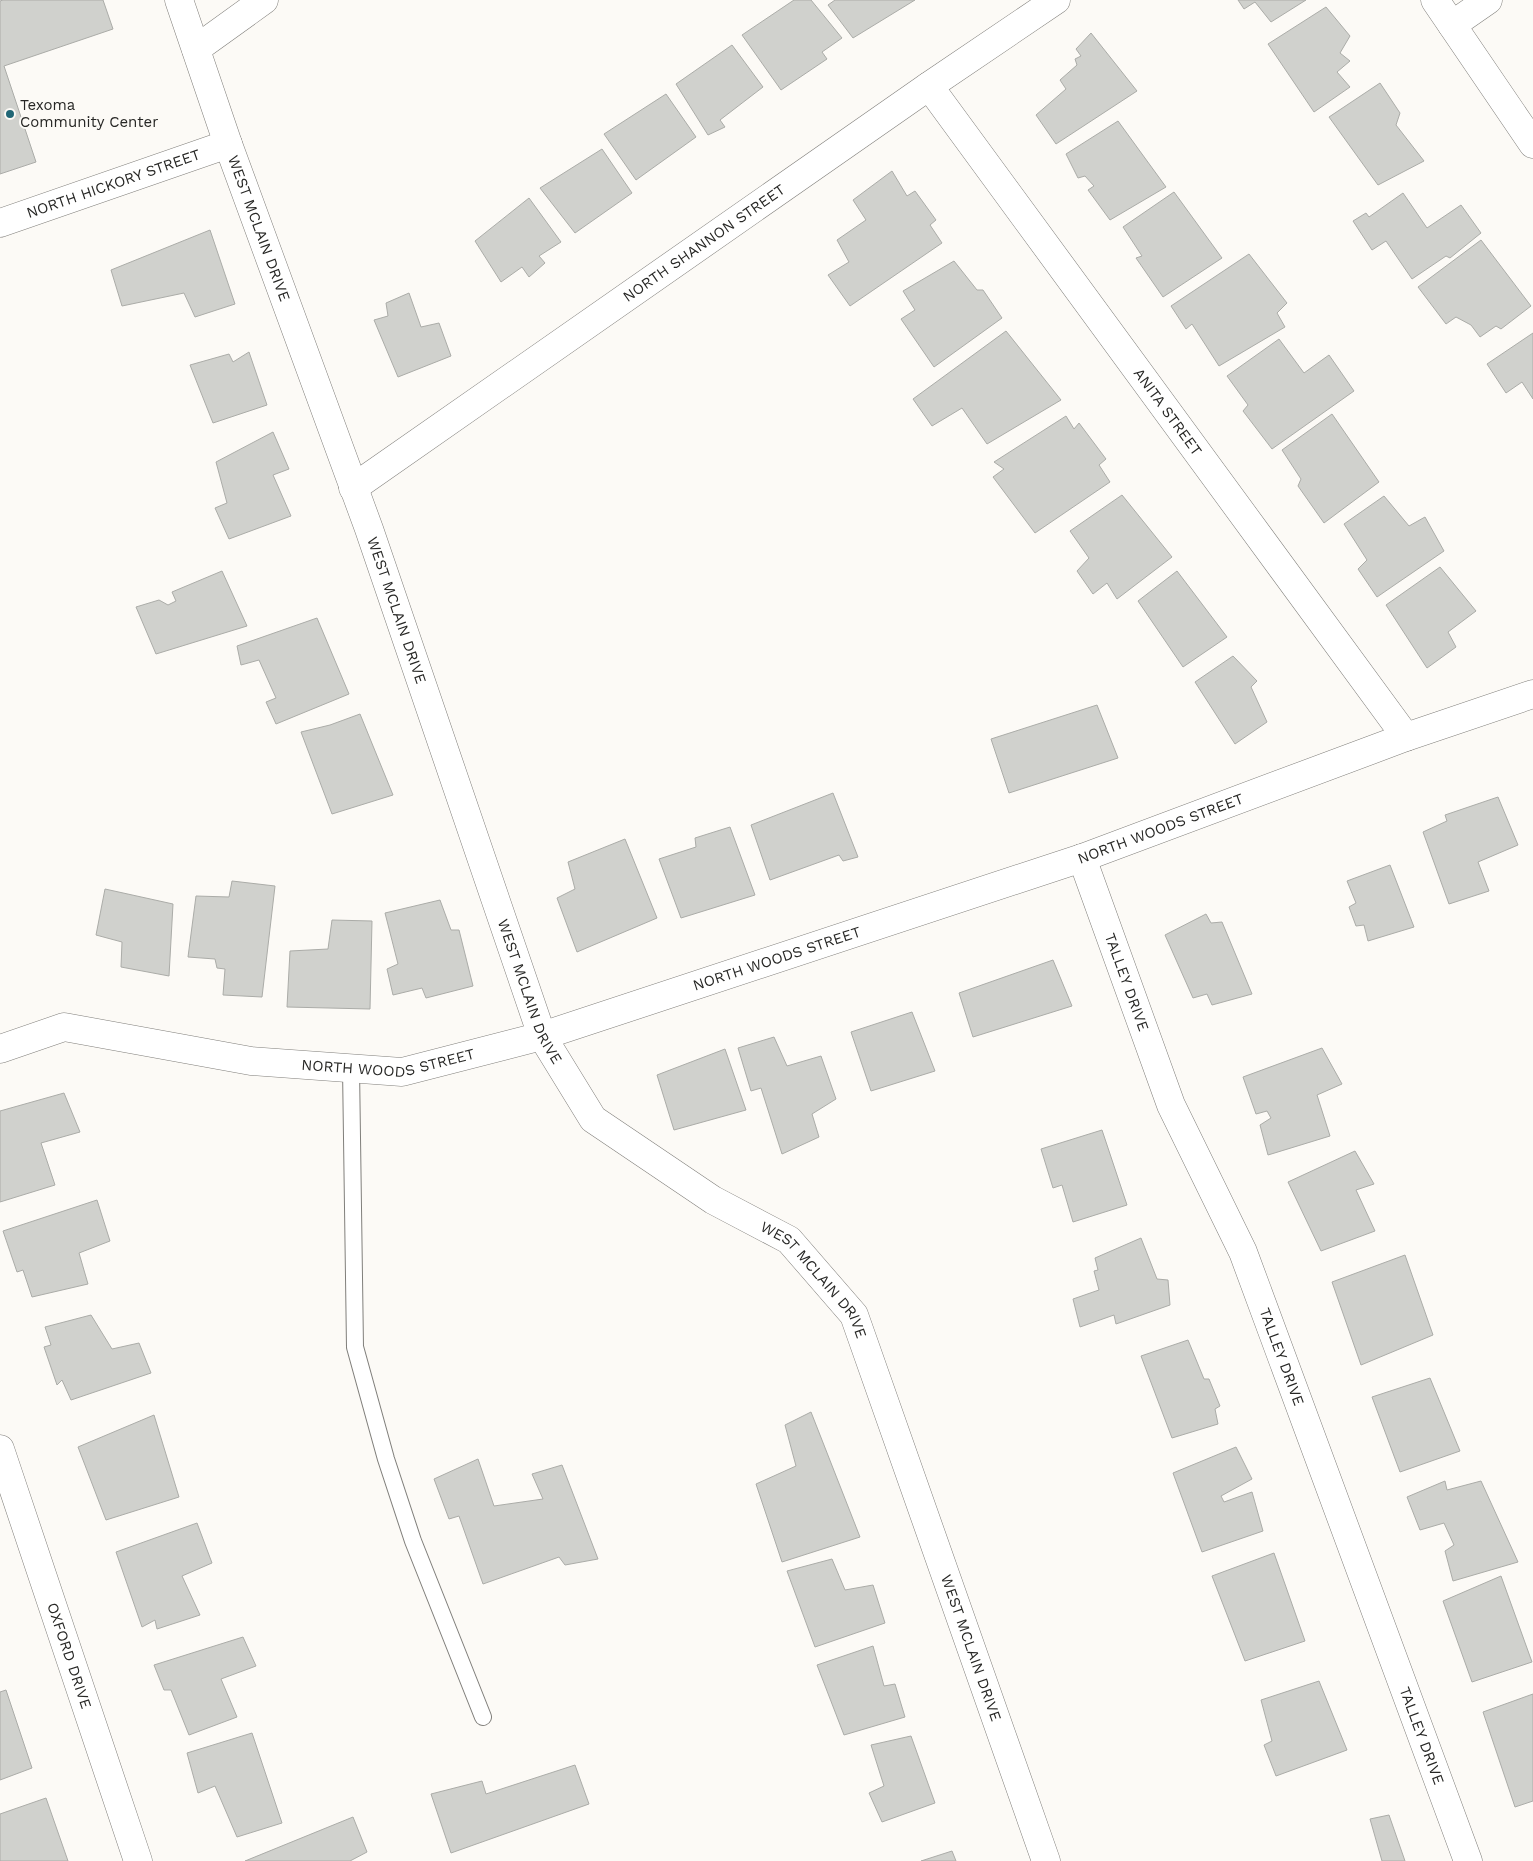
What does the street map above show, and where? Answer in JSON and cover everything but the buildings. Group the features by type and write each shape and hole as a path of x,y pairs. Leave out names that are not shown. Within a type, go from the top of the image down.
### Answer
{"street":[{"name":"WEST MCLAIN DRIVE","path":"180,0 228,144 372,538 542,1036 593,1119 713,1200 789,1240 854,1315 1046,1861"},
{"path":"196,48 264,0"},
{"name":"NORTH SHANNON STREET","path":"353,488 929,86 1056,0"},
{"path":"1435,0 1533,144"},
{"path":"1452,25 1488,0"},
{"name":"ANITA STREET","path":"929,86 1406,737"},
{"name":"NORTH HICKORY STREET","path":"0,223 228,144"},
{"name":"NORTH WOODS STREET","path":"0,1048 64,1027 251,1061 402,1072 542,1036 1082,858 1406,737 1533,694"},
{"name":"TALLEY DRIVE","path":"1082,858 1171,1105 1243,1252 1468,1861"},
{"name":"OXFORD DRIVE","path":"0,1449 138,1861"}],"lane":[{"path":"351,1068 355,1346 386,1459 412,1541 483,1717"}],"place":[{"name":"Texoma Community Center","path":"10,114"}]}
